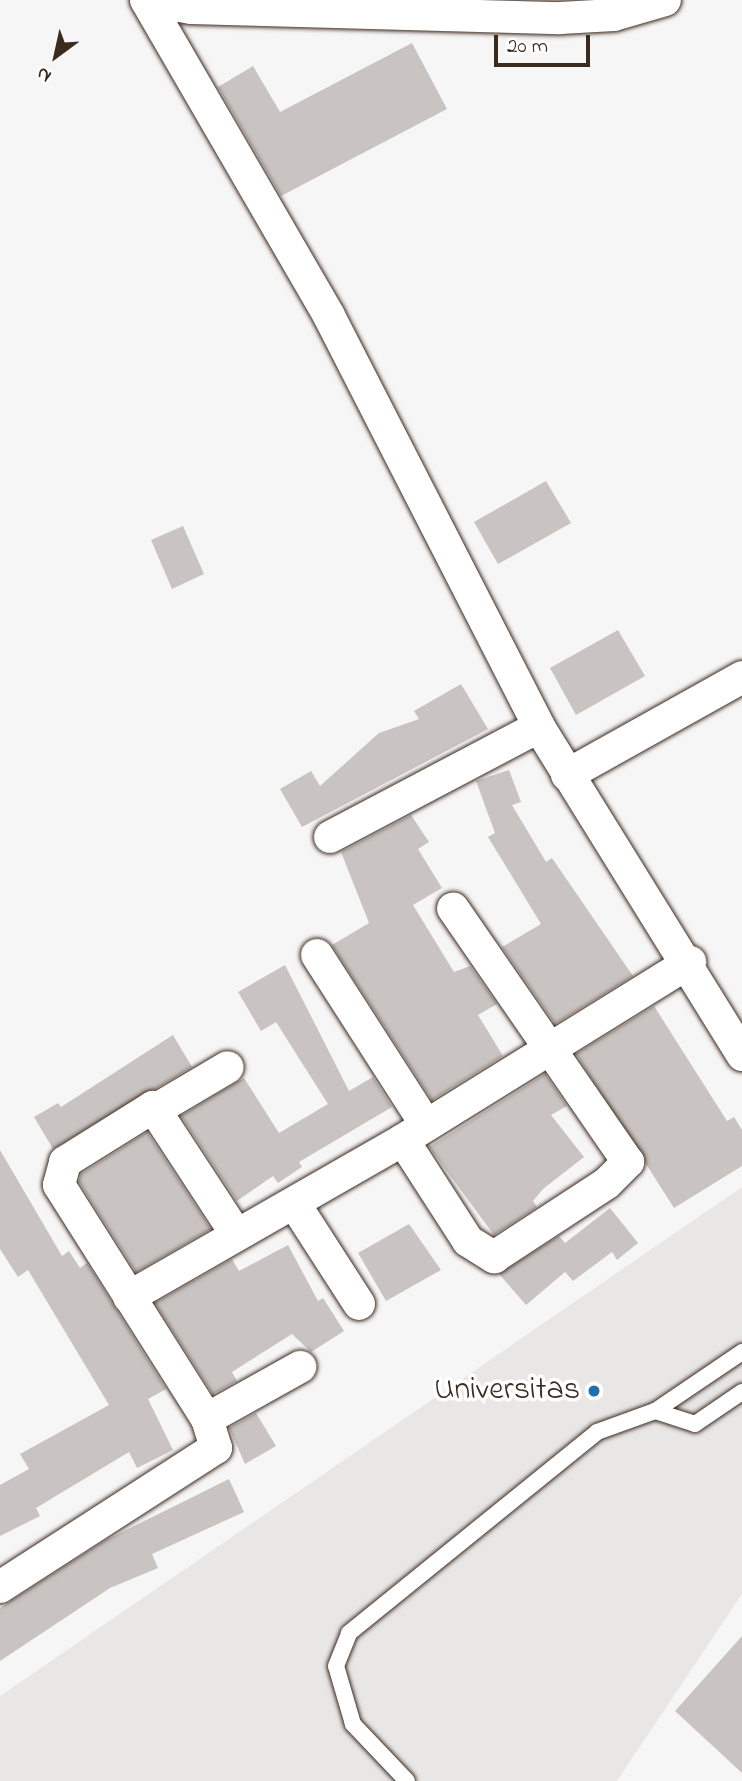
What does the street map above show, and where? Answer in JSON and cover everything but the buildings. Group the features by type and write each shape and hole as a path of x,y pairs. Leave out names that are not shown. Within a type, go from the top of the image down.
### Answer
{"street":[{"path":"147,1 191,8 560,18 614,15 665,0"},
{"path":"147,1 329,316 539,727 567,775 690,962 742,1055"},
{"path":"567,775 742,677"},
{"path":"330,837 539,727"},
{"path":"317,955 414,1132 468,1241 484,1255 504,1254 628,1162 453,908"},
{"path":"129,1297 414,1132 690,962"},
{"path":"0,1587 212,1456 216,1448 207,1419 59,1185 59,1174 65,1162 146,1108 157,1109 228,1067"},
{"path":"157,1109 236,1234"},
{"path":"294,1203 359,1304"},
{"path":"207,1419 300,1367"}],"lane":[{"path":"407,1781 354,1724 336,1666 349,1633 597,1432 655,1411 742,1352"},
{"path":"655,1411 695,1424 742,1392"}],"shaded area":[{"name":"Universitas","path":"742,1187 742,1594 617,1781 0,1781 0,1696"}],"place":[{"name":"Universitas","path":"594,1391"}]}
